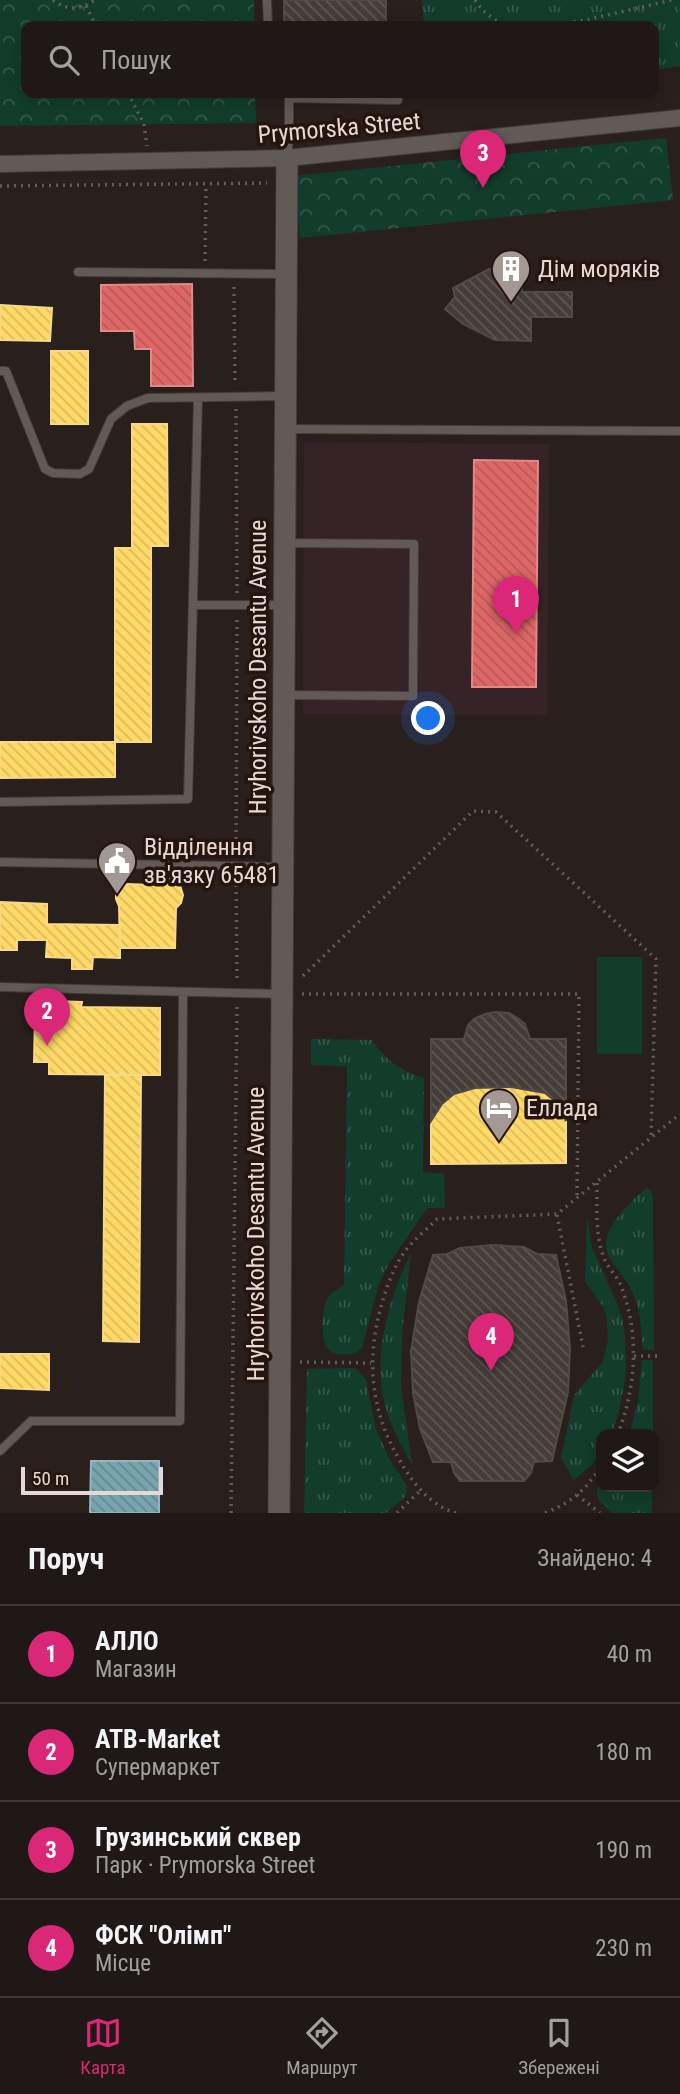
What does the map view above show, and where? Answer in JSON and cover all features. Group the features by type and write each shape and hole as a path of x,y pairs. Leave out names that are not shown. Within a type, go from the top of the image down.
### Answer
{"street":[{"name":"Prymorska Street","path":"0,164 287,158 680,118"},
{"name":"Hryhorivskoho Desantu Avenue","path":"279,1513 287,158"}],"lane":[{"path":"267,0 268,21"},
{"path":"287,158 289,98"},
{"path":"354,98 398,98"},
{"path":"78,272 287,274"},
{"path":"0,371 6,371 45,469 53,473 80,474 89,469 111,419 127,406 148,398 287,396"},
{"path":"0,802 188,799 198,398"},
{"path":"286,429 680,431"},
{"path":"284,695 413,696 414,544 286,543"},
{"path":"193,605 285,605"},
{"path":"0,862 283,867"},
{"path":"0,987 284,995"},
{"path":"0,1451 30,1421 180,1421 183,992"}],"path":[{"path":"53,0 65,7 76,8 95,0"},
{"path":"475,0 480,8 496,21"},
{"path":"579,21 672,0"},
{"path":"86,6 94,21"},
{"path":"131,98 144,124 150,161"},
{"path":"0,187 287,182"},
{"path":"205,184 205,273"},
{"path":"231,1513 237,993 234,274"},
{"path":"284,995 473,811 496,811 656,959 651,1138"},
{"path":"284,995 579,994 577,1198"},
{"path":"456,1513 445,1510 414,1485 390,1445 376,1399 371,1363 375,1328 388,1283 404,1253 437,1219 557,1214 680,1114"},
{"path":"597,1182 597,1228 604,1259 620,1285 632,1328 634,1356 628,1406 620,1429"},
{"path":"557,1214 583,1347"},
{"path":"634,1356 661,1356"},
{"path":"281,1361 371,1363"},
{"path":"545,1513 566,1504 590,1483 596,1474"},
{"path":"397,1513 421,1490"},
{"path":"577,1494 600,1513"}],"shaded area":[{"path":"304,442 549,444 547,715 303,714"}],"green space":[{"path":"0,0 254,0 254,21 21,21 21,98 255,98 256,123 0,126"},
{"path":"422,0 680,0 680,66 659,69 659,21 424,21"},
{"path":"666,138 673,200 300,238 293,176"},
{"path":"597,957 642,957 642,1054 597,1054"},
{"path":"311,1039 372,1040 395,1064 424,1078 423,1172 444,1174 445,1208 427,1208 388,1265 378,1287 362,1348 351,1354 337,1354 328,1349 323,1326 327,1299 344,1285 347,1066 311,1065"},
{"path":"647,1188 653,1196 654,1350 643,1350 636,1302 606,1246 607,1237 617,1218"},
{"path":"587,1217 592,1248 622,1317 626,1374 613,1429 596,1429 595,1461 574,1480 561,1458 574,1395 602,1363 608,1341 607,1318 603,1307 585,1281"},
{"path":"411,1253 402,1335 401,1387 412,1464 388,1415 381,1374 381,1353 388,1312"},
{"path":"642,1360 653,1360 653,1429 630,1429 638,1402"},
{"path":"307,1369 357,1369 366,1380 376,1429 389,1458 407,1486 406,1496 386,1513 304,1513"},
{"path":"597,1492 652,1492 652,1513 613,1513 597,1496"}],"building: Житло":[{"path":"0,305 52,308 50,341 0,340"},
{"path":"51,351 88,351 88,424 51,424"},
{"path":"132,424 167,424 168,546 151,546 151,742 115,742 115,548 132,548"},
{"path":"0,742 115,742 115,777 0,778"},
{"path":"170,879 180,885 183,895 176,908 175,948 120,948 116,889 127,884 154,885 158,881"},
{"path":"0,902 47,904 47,924 120,925 120,958 93,957 92,969 72,969 72,958 46,957 47,940 17,940 17,950 0,950"},
{"path":"52,1001 82,1002 81,1007 160,1008 160,1075 49,1074 49,1062 34,1062 35,1016 52,1016"},
{"path":"105,1075 141,1075 139,1342 103,1341"},
{"name":"Еллада","path":"511,1087 545,1093 557,1103 566,1121 566,1163 431,1164 431,1121 447,1098 475,1088"},
{"path":"0,1354 49,1354 49,1390 0,1388"}],"building: Торгівля":[{"path":"192,284 193,386 151,386 151,349 135,349 134,331 101,331 101,285"},
{"path":"474,460 538,461 536,687 472,687"}],"building: Установи":[{"path":"91,1461 159,1461 159,1513 90,1513"}],"building: Інше":[{"path":"284,0 386,0 386,21 284,21"},
{"name":"Дім моряків","path":"489,269 521,271 522,292 572,292 572,317 531,317 531,341 495,340 463,324 445,309 455,297 453,288"},
{"path":"494,1012 509,1013 519,1019 525,1024 530,1039 566,1039 566,1121 557,1103 545,1093 511,1087 475,1088 454,1094 442,1104 431,1121 431,1039 464,1039 468,1025 474,1019"},
{"path":"493,1245 524,1247 537,1254 556,1255 566,1301 570,1349 568,1392 552,1461 534,1462 531,1473 524,1481 460,1481 451,1462 433,1462 420,1429 413,1393 411,1351 419,1302 433,1255 447,1254 460,1248"}],"place":[{"name":"Грузинський сквер","path":"483,188"},
{"name":"Дім моряків","path":"511,303"},
{"name":"АЛЛО","path":"516,634"},
{"name":"Відділення зв'язку 65481","path":"117,895"},
{"name":"ATB-Market","path":"47,1046"},
{"name":"Еллада","path":"499,1142"},
{"name":"ФСК \"Олімп\"","path":"491,1371"}]}
